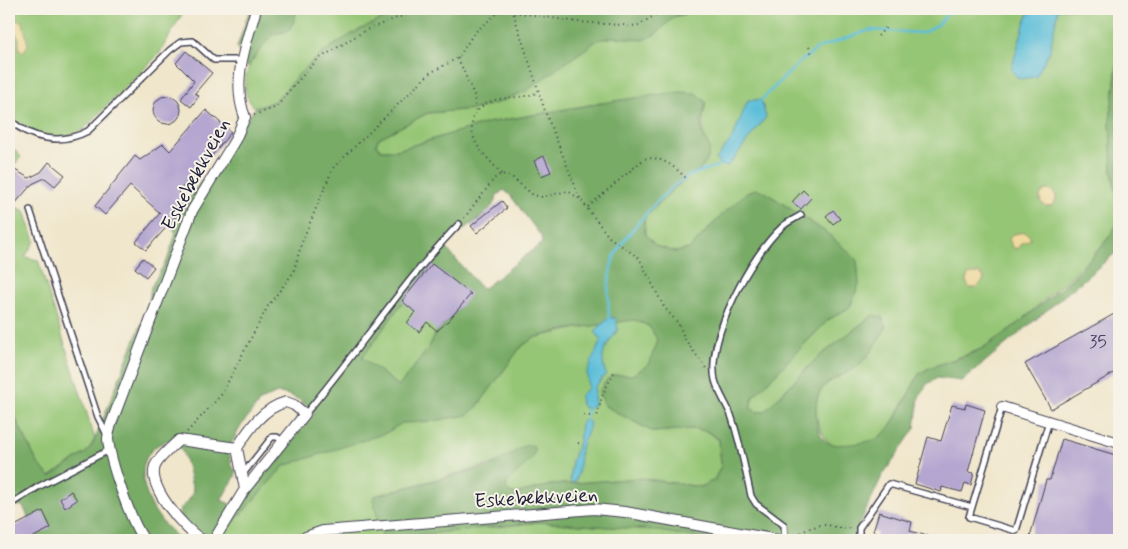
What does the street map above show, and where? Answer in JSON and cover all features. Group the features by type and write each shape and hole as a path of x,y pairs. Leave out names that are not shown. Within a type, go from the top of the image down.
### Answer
{"street":[{"name":"Eskebekkveien","path":"144,540 132,518 110,450 108,437 111,424 175,251 192,211 235,140 244,117 241,108 239,80 241,60 256,9"},
{"path":"214,540 245,489 305,414 294,405 286,402 276,404 250,428 237,448 245,489"},
{"path":"1002,407 1119,443"},
{"path":"202,540 185,527 166,503 155,477 156,465 179,440 237,448"},
{"name":"Eskebekkveien","path":"296,540 323,531 591,509 625,512 778,540"}],"lane":[{"path":"9,119 17,127 34,136 56,140 75,138 88,131 170,50 181,42 193,42 214,60 241,60"},
{"name":"Eskebekkveien","path":"30,210 98,417 108,437"},
{"path":"787,540 784,525 756,504 751,496 737,434 715,380 716,350 730,302 762,252 782,227 801,215"},
{"path":"305,414 332,382 408,281 460,224"},
{"path":"1002,407 969,517 1016,531 1049,421"},
{"path":"242,477 272,437 277,437 284,442"},
{"path":"9,505 38,487 110,450"},
{"path":"859,540 859,528 886,486 892,483 972,507"}],"path":[{"path":"244,117 276,107 317,60 352,38 420,9"},
{"path":"179,440 222,395 268,306 293,273 303,239 333,168 430,73 458,58 474,33 502,9"},
{"path":"512,9 539,92 581,200"},
{"path":"514,12 578,22 637,26 665,9"},
{"path":"878,36 887,26"},
{"path":"809,47 812,54"},
{"path":"458,58 474,95 476,112 471,133 478,146 501,174 512,177 533,195 542,197 568,191 581,200 609,237 630,254 637,257 664,307 678,323 686,341 715,380"},
{"path":"476,112 496,98 518,97 539,92"},
{"path":"588,208 644,159 658,159 688,180"},
{"path":"460,224 476,201 495,178 501,174"},
{"path":"584,415 592,417 598,414 602,396 614,372"},
{"path":"578,443 583,444"},
{"path":"787,540 815,527 859,528"}],"green space":[{"path":"9,9 185,9 159,54 84,129 73,135 54,138 34,134 9,117"},
{"path":"250,9 297,9 293,23 288,31 272,35 247,67 237,47"},
{"path":"297,9 409,9 317,58 274,101 259,107 253,106 247,97 245,88 248,68 259,50 274,33 293,23"},
{"path":"409,9 678,9 685,14 675,16 656,34 644,40 614,37 598,40 526,91 500,102 475,109 428,113 379,138 376,144 381,150 397,150 487,123 620,100 679,92 695,93 706,102 701,124 703,136 710,148 708,158 703,167 674,188 644,219 645,234 656,246 675,252 689,249 745,194 755,189 765,192 827,233 857,260 859,284 850,307 828,320 753,397 750,408 757,412 765,411 817,358 873,315 882,317 886,327 867,356 854,369 827,383 819,393 816,414 819,430 822,437 832,444 862,443 874,440 884,434 919,374 934,366 983,348 1038,307 1061,288 1100,248 1113,230 1119,216 1119,250 962,381 937,378 926,385 919,398 915,428 882,476 852,540 827,540 819,536 712,540 653,530 539,522 389,538 382,536 373,500 374,496 491,466 526,445 532,445 535,450 533,457 507,483 506,488 509,493 515,494 551,485 640,478 701,487 714,480 721,466 719,439 706,431 693,429 653,432 605,406 599,392 607,379 615,375 632,375 648,365 658,341 649,326 634,320 564,330 533,338 520,348 477,407 467,415 429,422 402,423 386,433 284,466 223,534 223,540 190,540 193,536 179,512 190,498 193,490 183,454 177,443 172,439 156,447 146,458 143,472 145,488 151,504 160,519 183,540 68,540 58,536 39,540 23,506 9,505 9,405 37,462 50,477 87,452 93,444 148,307 151,287 168,258 176,233 170,224 256,107 269,104 275,100 321,54 363,28","holes":["504,190 510,195 541,236 542,243 484,288 480,287 445,247 457,234 482,216 494,203 497,195","432,264 470,294 448,321 437,331 428,349 399,386 362,358","277,393 289,395 302,402 314,414 237,507 221,500 236,472 231,464 228,449 241,426 260,401"]},
{"path":"706,9 1119,9 1119,50 1110,121 1112,171 1119,210 1118,226 1092,257 1020,322 981,349 927,369 919,374 895,418 879,438 863,444 832,446 817,422 816,403 824,386 832,379 846,372 857,353 873,315 817,358 765,411 757,412 750,408 753,397 828,320 850,307 859,284 857,260 827,233 765,192 720,217 689,249 675,252 656,246 645,234 644,219 674,188 703,167 710,148 703,126 706,102 600,103 487,123 397,150 381,150 376,144 379,138 428,113 475,109 500,102 525,91 601,35"},
{"path":"1119,50 1119,210 1112,171 1110,121"},
{"path":"9,144 21,157 9,170"},
{"path":"9,204 25,211 35,241 25,257 38,260 95,439 87,452 50,477 37,462 9,405"},
{"path":"432,264 471,294 437,331 428,349 399,386 362,358"},
{"path":"628,317 642,322 649,327 656,337 657,348 653,359 645,370 605,406 653,432 693,429 706,431 719,440 721,466 714,480 701,487 640,478 551,485 505,496 496,463 375,496 488,528 539,522 653,530 712,540 223,540 223,534 284,466 392,429 402,423 455,417 477,407 520,348 533,338"}],"sand":[{"path":"17,20 23,22 28,45 23,52 19,49 19,38 11,27"},
{"path":"1048,190 1054,192 1056,198 1054,204 1048,206 1042,204 1040,198 1042,192"},
{"path":"1025,232 1030,236 1030,240 1023,242 1018,249 1012,247 1009,239 1013,234"},
{"path":"978,273 984,277 983,281 976,288 969,288 966,281 968,275"}],"water":[{"path":"1031,9 1058,9 1050,50 1036,77 1019,79 1011,70 1025,21"},
{"path":"748,100 761,100 766,117 728,166 720,165 716,159 733,137"},
{"path":"609,318 616,318 618,329 603,354 606,374 595,387 594,405 587,410 581,405 580,396 588,388 587,372 601,340 595,331"},
{"path":"586,419 590,423 581,449 578,472 574,483 570,481 572,461 579,442 581,423"}],"building":[{"path":"186,51 212,73 195,93 199,96 191,107 181,99 194,81 176,63"},
{"path":"167,96 177,100 181,110 177,120 167,124 157,120 153,110 157,100"},
{"path":"206,110 231,132 191,181 189,180 178,192 189,202 146,250 136,242 160,213 130,186 105,215 95,206 135,156 140,160 163,144 170,151"},
{"path":"544,156 551,172 541,176 534,161"},
{"path":"49,162 65,175 55,186 45,178 32,184 13,206 9,202 9,177 15,170 29,178 41,172"},
{"path":"803,190 811,198 801,209 792,202"},
{"path":"502,201 507,208 477,233 471,226"},
{"path":"833,210 840,219 833,224 826,216"},
{"path":"143,258 154,267 146,277 135,268"},
{"path":"432,264 471,294 437,331 427,322 419,332 407,323 415,312 402,301"},
{"path":"1116,313 1119,319 1119,370 1051,409 1025,364"},
{"path":"966,404 985,410 968,472 974,473 971,485 965,483 962,492 942,487 941,492 915,484 928,437 941,441 952,405 965,408"},
{"path":"1062,439 1119,456 1119,540 1029,540 1046,480 1050,480"},
{"path":"71,491 77,500 65,508 60,499"},
{"path":"43,511 51,528 28,540 9,540 9,529"},
{"path":"879,512 912,522 910,531 935,538 935,540 875,540 877,533 873,531"}],"waterway":[{"path":"761,100 799,63 818,48 870,30 923,33 937,25 952,9"},
{"path":"609,318 608,289 611,267 617,251 624,241 655,204 676,185 692,175 720,165"},
{"path":"586,419 587,410"}]}
